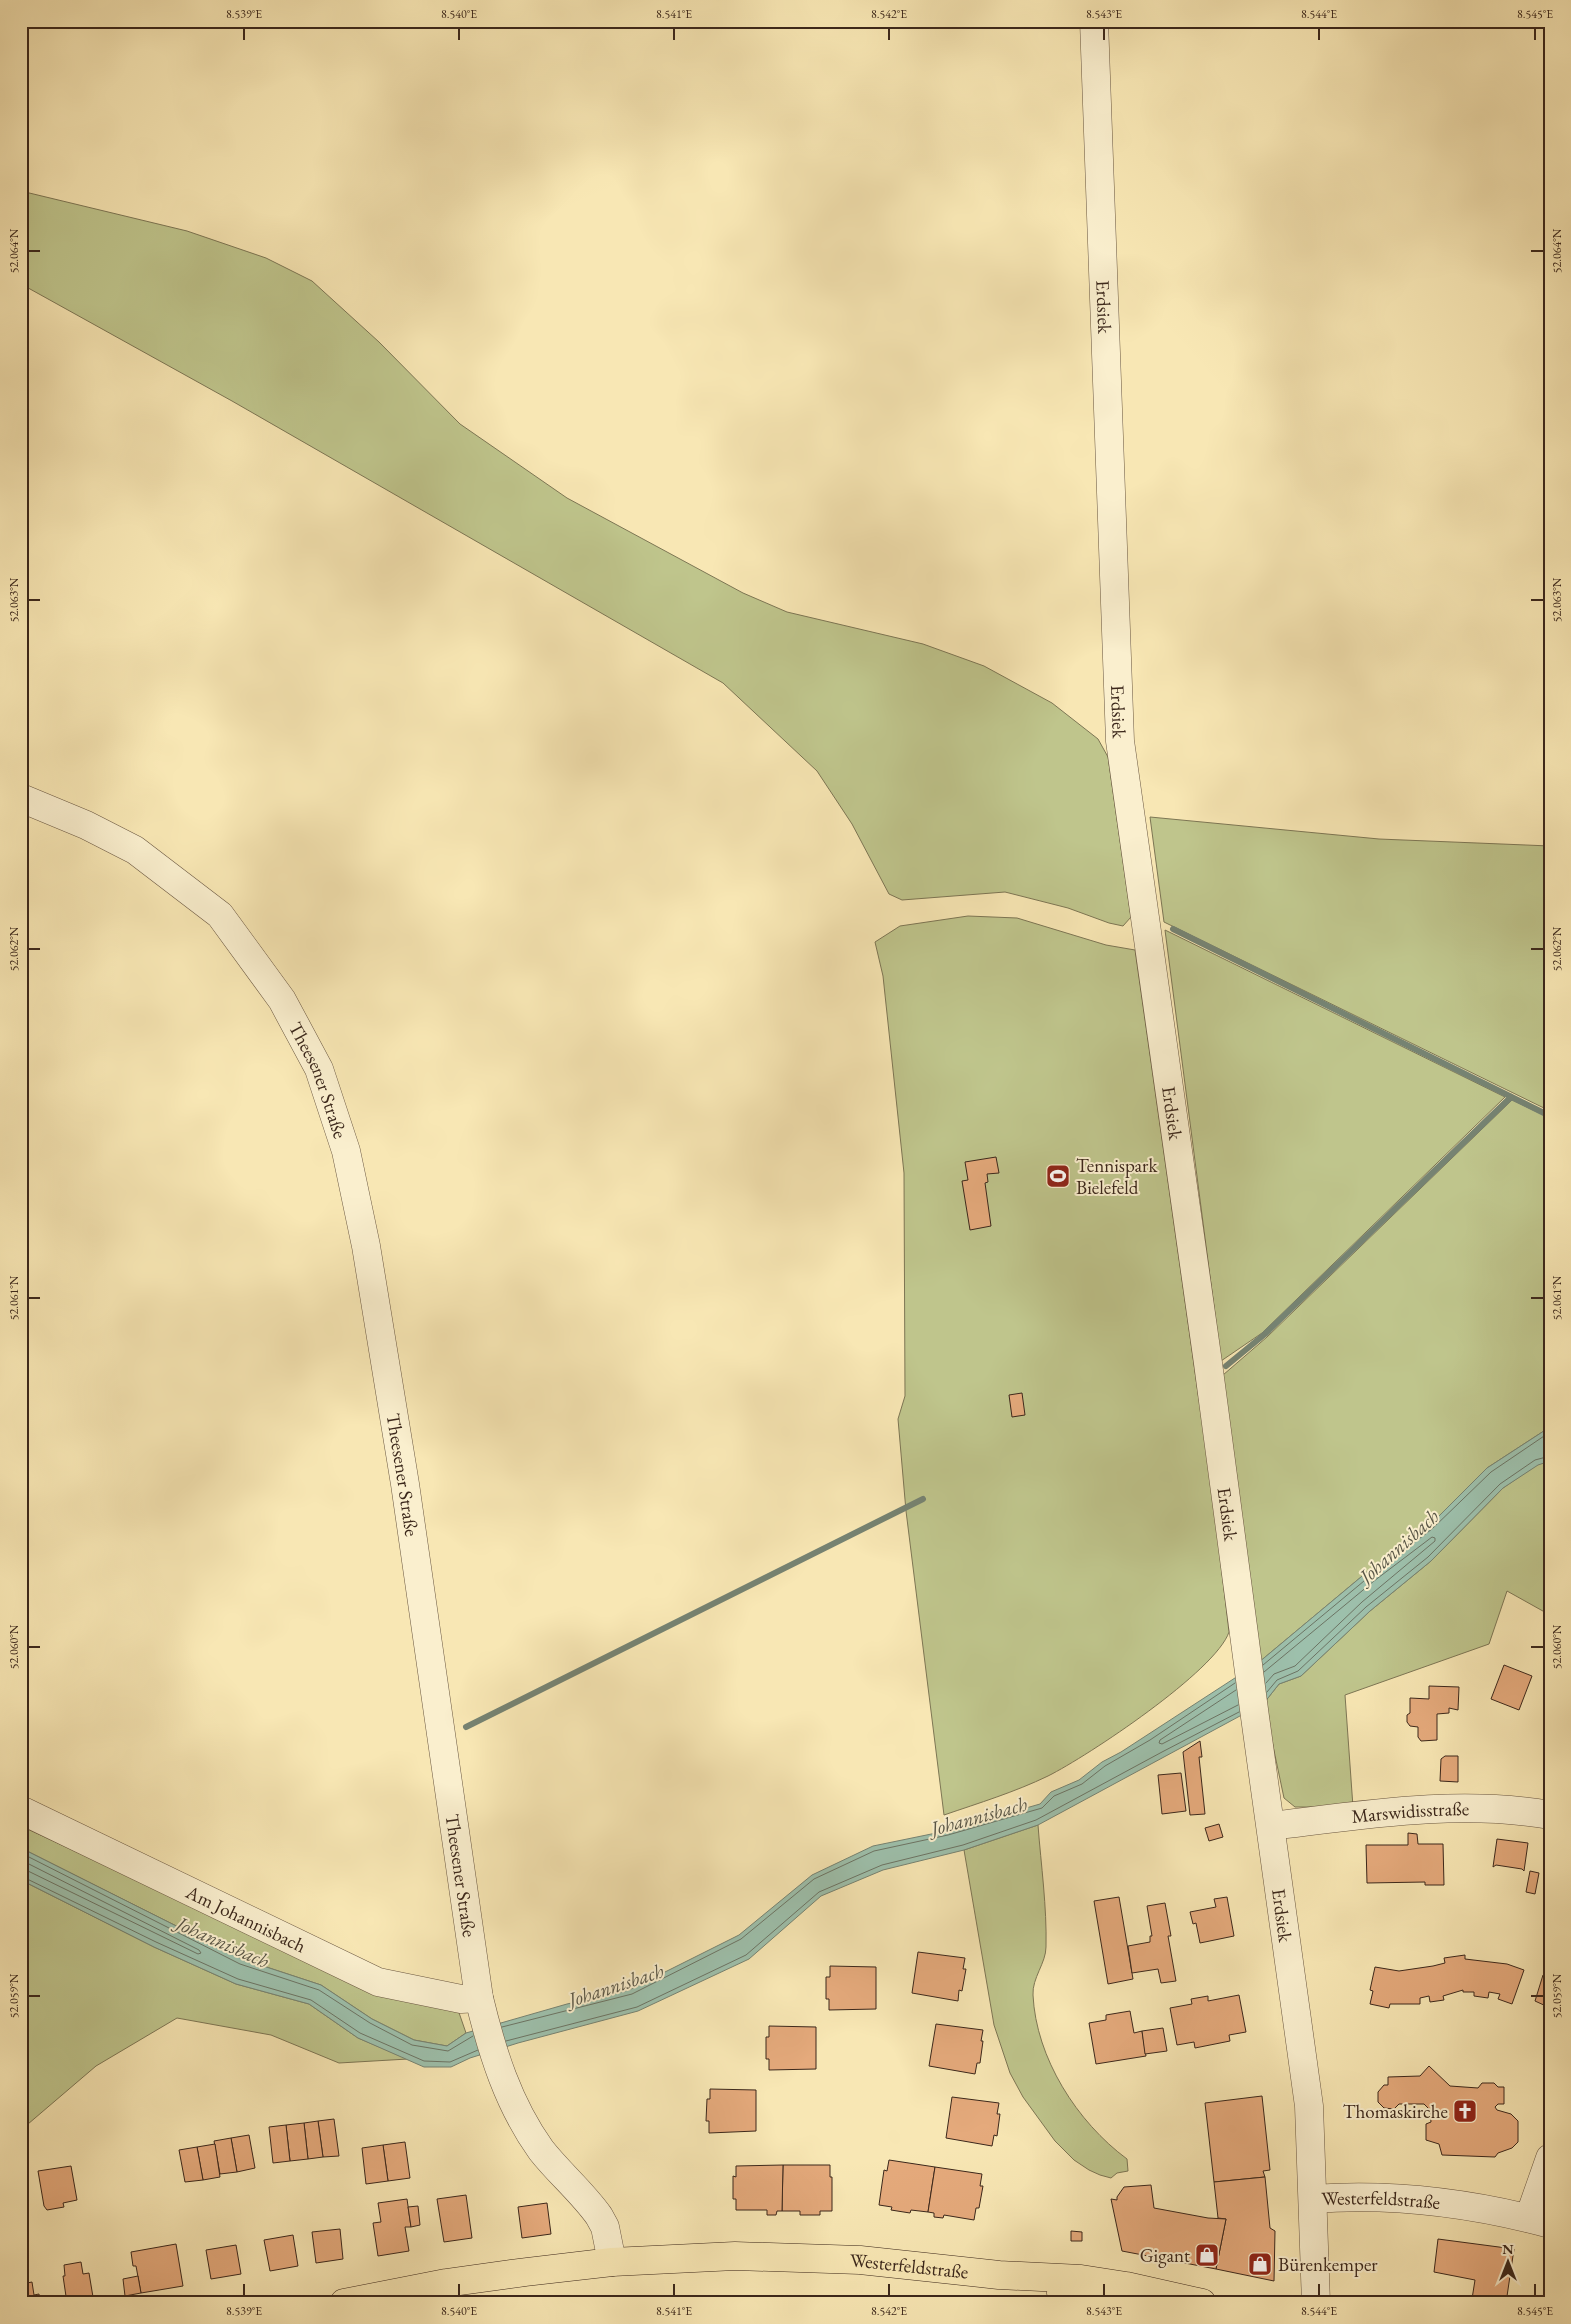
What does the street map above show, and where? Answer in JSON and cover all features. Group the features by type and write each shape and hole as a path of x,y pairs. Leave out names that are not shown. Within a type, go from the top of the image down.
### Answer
{"main road":[{"name":"Westerfeldstraße","path":"344,2303 487,2277 612,2262 735,2256 818,2258 999,2275 1081,2279 1126,2286 1202,2303"},
{"name":"Westerfeldstraße","path":"999,2275 1104,2303"}],"street":[{"name":"Erdsiek","path":"1094,21 1120,741 1208,1363 1309,2106 1314,2199"},
{"name":"Theesener Straße","path":"21,798 86,825 135,850 220,916 282,1000 319,1069 346,1151 366,1246 407,1494 479,1998 496,2060 509,2097 541,2149 599,2216 605,2227 612,2262"},
{"name":"Marswidisstraße","path":"1271,1826 1404,1811 1454,1808 1550,1815"},
{"name":"Am Johannisbach","path":"21,1810 378,1982 461,1999 479,1998"},
{"path":"1540,2221 1550,2158"},
{"name":"Westerfeldstraße","path":"1316,2303 1314,2199 1363,2197 1420,2200 1457,2204 1540,2221"}],"green space":[{"path":"21,191 187,231 266,258 312,281 379,342 460,424 567,498 743,593 787,612 923,644 984,666 1052,703 1098,739 1108,757 1131,917 1123,926 1109,923 1068,908 1005,892 902,900 889,894 852,824 817,771 723,683 232,401 21,284"},
{"path":"1150,817 1379,839 1550,846 1550,1111 1164,922"},
{"path":"968,916 1017,918 1106,945 1135,950 1199,1400 1203,1411 1229,1632 1219,1649 1177,1689 1091,1751 1035,1782 944,1815 906,1511 898,1419 905,1396 904,1173 883,976 875,942 900,926"},
{"path":"1165,930 1505,1097 1262,1333 1221,1361"},
{"path":"1512,1100 1550,1118 1550,1427 1487,1468 1429,1526 1367,1572 1258,1663 1223,1375 1267,1337"},
{"path":"1550,1461 1550,1615 1507,1591 1489,1644 1345,1695 1353,1807 1295,1807 1284,1798 1264,1703 1279,1684 1301,1676 1370,1611 1431,1561 1503,1488 1538,1464"},
{"path":"1038,1825 1045,1901 1046,1947 1044,1959 1033,1989 1036,2019 1042,2042 1062,2087 1092,2127 1127,2159 1128,2171 1117,2173 1111,2178 1089,2170 1074,2160 1055,2141 1023,2097 1010,2073 994,2025 964,1850"},
{"path":"21,1826 306,1958 456,2004 466,2033 447,2046 414,2040 372,2019 321,1985 242,1959 21,1848"},
{"path":"21,1880 154,1947 236,1984 309,2004 358,2038 408,2059 339,2063 271,2035 177,2018 96,2066 21,2130"}],"water":[{"path":"1550,1427 1550,1461 1538,1465 1503,1488 1431,1561 1370,1611 1301,1676 1279,1684 1264,1703 1038,1825 964,1850 883,1870 821,1896 749,1959 638,2011 518,2043 470,2058 451,2067 424,2067 358,2038 309,2004 236,1984 154,1947 21,1880 21,1848 242,1959 321,1985 372,2019 414,2040 447,2046 466,2033 567,2004 629,1990 739,1935 812,1875 873,1846 946,1831 1040,1804 1051,1792 1079,1780 1102,1762 1121,1752 1258,1663 1367,1572 1429,1526 1487,1468"}],"building":[{"path":"996,1157 999,1173 987,1174 988,1182 985,1183 991,1226 970,1230 962,1181 968,1180 965,1162"},
{"path":"1022,1393 1025,1415 1012,1417 1009,1395"},
{"path":"1504,1665 1532,1676 1519,1710 1491,1699"},
{"path":"1429,1686 1459,1687 1458,1710 1449,1708 1449,1713 1437,1714 1437,1740 1421,1741 1418,1737 1418,1727 1410,1726 1407,1722 1407,1715 1410,1713 1410,1698 1429,1699"},
{"path":"1200,1741 1202,1757 1199,1757 1205,1814 1190,1815 1183,1752"},
{"path":"1445,1756 1458,1756 1458,1782 1440,1781 1441,1759"},
{"path":"1181,1773 1186,1811 1162,1814 1158,1775"},
{"path":"1219,1824 1223,1837 1209,1841 1205,1828"},
{"path":"1408,1833 1417,1834 1418,1844 1443,1844 1444,1885 1425,1885 1425,1882 1367,1883 1366,1845 1408,1845"},
{"path":"1497,1839 1528,1843 1524,1871 1522,1869 1496,1865 1493,1867"},
{"path":"1530,1871 1539,1873 1535,1894 1526,1892"},
{"path":"1119,1897 1133,1979 1108,1984 1094,1901"},
{"path":"1227,1897 1234,1936 1200,1943 1196,1923 1193,1924 1190,1912 1216,1907 1214,1899"},
{"path":"1165,1903 1171,1936 1168,1936 1176,1981 1161,1983 1158,1969 1132,1973 1128,1946 1150,1942 1150,1936 1152,1936 1147,1906"},
{"path":"918,1952 965,1958 963,1969 966,1969 962,1991 959,1990 958,2001 912,1993"},
{"path":"1465,1955 1465,1959 1507,1964 1524,1970 1512,2004 1498,1999 1500,1994 1489,1992 1488,1998 1474,1996 1474,1992 1463,1992 1463,1990 1443,1996 1444,2000 1430,2002 1429,1996 1420,1998 1420,2004 1390,2004 1389,2008 1370,2004 1373,1991 1370,1990 1375,1967 1399,1971 1433,1966 1445,1963 1444,1958"},
{"path":"830,1966 876,1967 876,2009 829,2010 829,1999 826,1999 826,1977 830,1977"},
{"path":"1543,1975 1550,1978 1550,2015 1547,2013 1546,2006 1535,2001"},
{"path":"1239,1995 1246,2032 1229,2035 1230,2041 1195,2048 1194,2042 1177,2045 1170,2008 1192,2004 1191,1999 1208,1996 1208,2001"},
{"path":"1130,2011 1134,2033 1142,2031 1146,2056 1096,2064 1089,2023 1106,2020 1106,2015"},
{"path":"936,2024 983,2030 980,2063 977,2063 975,2074 929,2066"},
{"path":"769,2026 816,2027 816,2069 769,2070 769,2059 766,2059 766,2037 769,2037"},
{"path":"1163,2028 1167,2051 1145,2054 1142,2031"},
{"name":"Thomaskirche","path":"1429,2066 1450,2086 1478,2088 1482,2083 1494,2083 1498,2087 1504,2087 1504,2104 1498,2104 1495,2107 1497,2110 1511,2114 1518,2121 1518,2142 1512,2148 1498,2153 1495,2157 1442,2155 1439,2144 1426,2140 1426,2124 1431,2122 1430,2110 1424,2104 1399,2104 1394,2109 1384,2108 1378,2102 1378,2092 1384,2085 1388,2085 1388,2077 1420,2076"},
{"path":"710,2089 756,2090 756,2131 709,2133 709,2121 706,2121 707,2099 710,2099"},
{"path":"1262,2096 1270,2170 1263,2171 1265,2177 1214,2182 1205,2103"},
{"path":"952,2097 999,2103 997,2114 1000,2114 997,2136 994,2135 992,2146 946,2138"},
{"path":"334,2119 339,2156 323,2157 318,2121"},
{"path":"318,2121 323,2157 308,2159 304,2123"},
{"path":"304,2123 308,2159 290,2161 286,2125"},
{"path":"286,2125 290,2161 273,2163 269,2127"},
{"path":"249,2135 255,2168 237,2172 231,2138"},
{"path":"231,2138 237,2172 220,2174 214,2141"},
{"path":"405,2142 410,2178 388,2181 383,2145"},
{"path":"215,2144 220,2177 203,2180 197,2147"},
{"path":"383,2145 388,2181 366,2184 362,2148"},
{"path":"197,2147 203,2180 185,2182 179,2150"},
{"path":"889,2160 935,2167 928,2212 911,2210 910,2213 891,2210 892,2207 879,2205 884,2170 887,2171"},
{"path":"783,2165 830,2165 832,2211 820,2211 820,2215 800,2215 800,2211 782,2211"},
{"path":"783,2165 782,2211 777,2211 776,2215 767,2215 767,2210 736,2210 736,2199 733,2199 733,2176 736,2177 736,2166"},
{"path":"71,2166 77,2200 63,2203 64,2207 47,2210 44,2206 38,2171"},
{"path":"935,2167 982,2174 980,2186 983,2186 979,2208 976,2208 974,2220 944,2215 943,2218 934,2217 934,2213 928,2212"},
{"path":"1265,2177 1270,2228 1275,2231 1274,2281 1216,2269 1226,2219 1218,2218 1214,2182"},
{"path":"1151,2185 1154,2208 1208,2218 1226,2219 1216,2269 1122,2251 1111,2199 1117,2200 1124,2187"},
{"path":"21,2195 25,2216 21,2217"},
{"path":"466,2195 472,2238 444,2242 437,2199"},
{"path":"407,2199 411,2227 405,2227 409,2251 378,2256 373,2223 381,2222 378,2203"},
{"path":"547,2203 551,2234 522,2238 518,2207"},
{"path":"418,2206 420,2225 411,2227 408,2207"},
{"path":"340,2229 343,2259 316,2263 312,2232"},
{"path":"1071,2231 1082,2232 1082,2241 1071,2241"},
{"path":"293,2235 298,2266 270,2271 264,2240"},
{"path":"1438,2239 1514,2249 1506,2303 1465,2303 1466,2297 1472,2299 1475,2280 1434,2272"},
{"path":"176,2244 183,2286 141,2293 136,2266 133,2266 131,2252"},
{"path":"236,2245 241,2274 211,2279 206,2250"},
{"path":"81,2262 83,2274 89,2273 94,2303 67,2303 63,2276 65,2276 64,2265"},
{"path":"25,2273 27,2283 32,2282 34,2295 39,2294 40,2303 21,2303 21,2274"},
{"path":"138,2276 141,2293 125,2296 123,2279"}],"waterway":[{"path":"1173,929 1550,1116"},
{"path":"1226,1366 1265,1334 1511,1097"},
{"path":"466,1727 923,1499"}],"place":[{"name":"Tennispark Bielefeld","path":"1058,1176"},
{"name":"Thomaskirche","path":"1465,2111"},
{"name":"Gigant","path":"1207,2255"},
{"name":"Bürenkemper","path":"1260,2264"}],"water label":[{"name":"Johannisbach","path":"1399,1546"},
{"name":"Johannisbach","path":"979,1816"},
{"name":"Johannisbach","path":"223,1942"},
{"name":"Johannisbach","path":"616,1985"}]}
